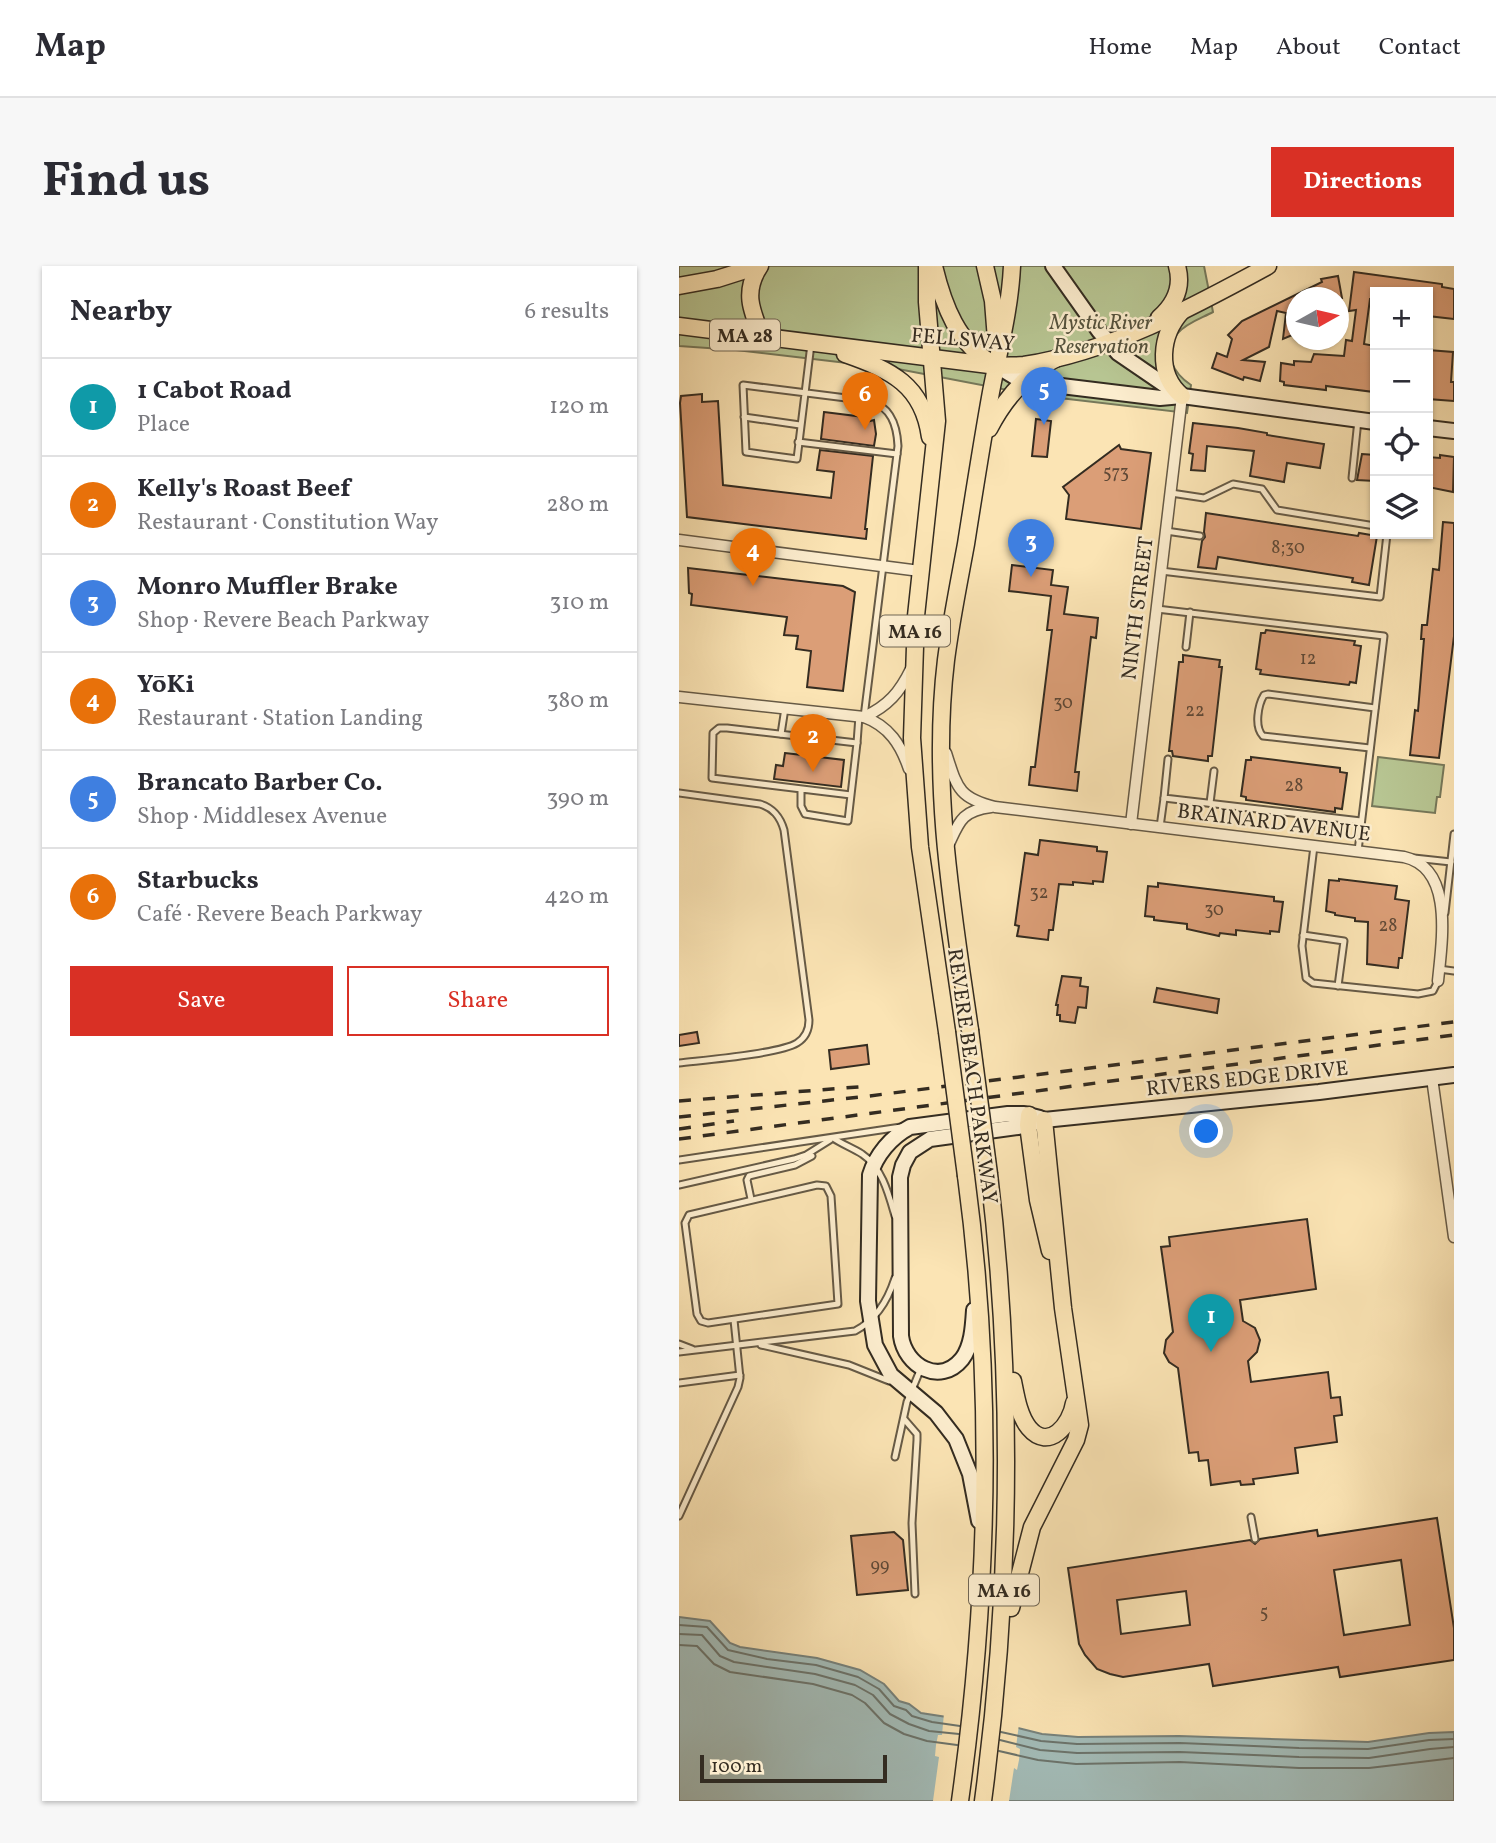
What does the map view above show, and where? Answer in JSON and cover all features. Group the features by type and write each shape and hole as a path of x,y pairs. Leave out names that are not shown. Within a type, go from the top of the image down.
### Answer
{"main road":[{"path":"679,286 717,279 759,266"},
{"path":"759,266 749,295 751,310 762,337"},
{"name":"MA 16","path":"927,266 927,302 933,359"},
{"path":"935,266 945,303 958,329 978,354 1015,377 1045,384 1160,398 1182,396 1370,421"},
{"path":"985,266 993,301 997,366"},
{"name":"MA 16","path":"997,366 1012,266"},
{"path":"1053,266 1109,343 1132,363 1182,396"},
{"path":"1149,326 1173,303 1179,282 1177,266"},
{"name":"FELLSWAY","path":"679,326 933,359 997,366 1026,365 1109,343 1149,326 1268,266"},
{"path":"1182,396 1169,379 1164,354 1170,329 1185,308"},
{"path":"811,343 875,366 915,393 927,422 932,478"},
{"path":"983,440 994,419 1025,380 1059,357"},
{"name":"REVERE BEACH PARKWAY","path":"933,359 937,421 920,571 913,665 914,785 922,860 967,1176 985,1426 982,1584 975,1676 960,1801"},
{"name":"REVERE BEACH PARKWAY","path":"983,1801 998,1679 1007,1500 1007,1418 1003,1328 989,1174 946,852 941,739 948,647 997,366"},
{"path":"1433,429 1454,431"},
{"name":"RIVERS EDGE DRIVE","path":"921,1368 908,1356 902,1340 900,1177 905,1160 914,1149 935,1138 1034,1120 1454,1075"},
{"name":"RIVERS EDGE DRIVE","path":"873,1165 882,1150 898,1134 919,1124 1007,1114 1034,1120"},
{"path":"998,1679 1028,1540 1078,1437 1080,1421 1063,1308 1038,1200 1034,1120"},
{"path":"873,1165 869,1188 872,1337 881,1360 897,1381 946,1425 964,1457 977,1509 982,1584"},
{"path":"921,1368 934,1371 950,1368 962,1359 968,1346 975,1306 974,1246"},
{"path":"1003,1328 1018,1403 1024,1420 1033,1432 1047,1436 1066,1427 1073,1410 1074,1387"}],"street":[{"name":"NINTH STREET","path":"1131,824 1182,396"},
{"path":"679,540 920,571"},
{"path":"862,717 882,709 897,694 913,665"},
{"path":"679,696 862,717 881,724 896,740 914,785"},
{"path":"941,739 956,786 976,805 962,818 946,852"},
{"name":"BRAINARD AVENUE","path":"976,805 1358,851 1404,857 1423,863 1433,873 1442,891 1445,913 1438,981"},
{"path":"1432,1078 1452,1206 1454,1237"}],"lane":[{"path":"801,789 802,811 809,816 848,821 898,437 892,417 879,404 804,392 743,385 745,453 797,459 800,425 804,392 811,343"},
{"path":"744,417 800,425"},
{"path":"1352,478 1358,420"},
{"path":"799,442 897,454"},
{"path":"1170,493 1204,498 1233,484 1262,489 1277,510 1370,525"},
{"path":"1166,531 1200,536"},
{"path":"1161,571 1380,597 1386,539"},
{"path":"1157,609 1384,636 1358,851"},
{"path":"1186,647 1190,612"},
{"path":"1370,748 1263,736 1258,727 1260,703 1264,695 1268,694 1375,708"},
{"path":"781,734 785,708"},
{"path":"851,795 712,778 712,736 715,730 727,728 857,743"},
{"path":"1160,827 1168,759"},
{"path":"1210,803 1214,771"},
{"path":"679,793 760,804 771,809 780,818 784,830 809,1020 806,1034 793,1045 679,1063"},
{"path":"1164,798 1361,821"},
{"path":"1445,913 1454,834"},
{"path":"1314,846 1303,935 1305,978 1313,983 1426,994 1435,989 1438,981"},
{"path":"1404,857 1451,862"},
{"path":"1303,935 1344,941 1338,986"},
{"path":"1439,969 1454,971"},
{"path":"679,1160 919,1124"},
{"path":"680,1352 855,1331 870,1321 881,1308 897,1268 900,1242 886,1187 873,1165 864,1156 833,1138"},
{"path":"681,1184 794,1159 811,1153 833,1138"},
{"path":"751,1199 747,1180 749,1176 795,1165 810,1157 833,1138"},
{"path":"820,1184 828,1187 831,1196 839,1302 834,1307 734,1320 705,1323 698,1317 685,1223 691,1213 820,1184"},
{"path":"679,1516 737,1391 740,1375 734,1320"},
{"path":"755,1343 859,1368 910,1392"},
{"path":"679,1344 700,1350"},
{"path":"895,1457 910,1392 921,1368"},
{"path":"679,1383 740,1375"},
{"path":"904,1419 916,1434 917,1440 912,1523 915,1594"},
{"path":"1251,1517 1255,1539"}],"green space":[{"name":"Mystic River Reservation","path":"679,266 1204,266 1213,312 1181,329 1173,340 1170,355 1172,362 1179,375 1191,385 1187,413 1034,395 898,369 679,346"},
{"path":"1378,757 1444,765 1435,813 1372,806"}],"water":[{"path":"679,1617 710,1621 730,1643 740,1647 817,1658 860,1670 884,1684 899,1701 909,1704 921,1713 1042,1734 1078,1737 1179,1736 1368,1742 1454,1732 1454,1801 679,1801"}],"pier":[{"path":"944,1713 1019,1724 1016,1747 1020,1749 1019,1760 1017,1770 1014,1768 1009,1801 933,1801 939,1757 935,1756 936,1745 938,1735 942,1735"}],"building":[{"path":"1354,272 1442,284 1442,287 1454,289 1454,319 1433,317 1433,287 1370,287 1364,344 1370,345 1370,392 1326,386 1326,390 1284,385 1284,382 1280,381 1281,363 1294,365 1294,361 1311,362 1314,354 1344,356 1345,350 1349,350 1349,340 1352,341 1356,310 1349,311"},
{"path":"1338,276 1340,287 1312,287 1322,282 1321,279"},
{"path":"1286,300 1286,313 1277,311 1269,347 1243,360 1265,362 1260,381 1244,377 1243,380 1212,368 1217,353 1227,357 1232,339 1228,335 1242,321"},
{"path":"1286,313 1286,338 1283,339"},
{"path":"1433,350 1453,352 1451,382 1454,382 1454,401 1433,399"},
{"path":"702,394 702,402 718,401 723,485 831,498 834,472 817,470 820,450 873,456 866,539 687,517 680,403 681,396"},
{"path":"824,412 864,417 866,422 874,420 874,446 821,439"},
{"path":"1036,419 1051,421 1047,457 1032,456"},
{"path":"1193,423 1238,428 1324,444 1320,468 1287,463 1284,482 1250,476 1254,451 1207,446 1205,471 1191,470 1193,454 1189,453"},
{"path":"1119,445 1121,449 1151,453 1141,529 1066,519 1069,495 1063,487"},
{"path":"1362,454 1370,455 1370,481 1357,480"},
{"path":"1440,455 1454,457 1453,492 1433,488 1433,457 1440,458"},
{"path":"1206,513 1358,536 1359,533 1370,535 1370,539 1377,539 1369,585 1352,582 1353,578 1218,557 1216,569 1198,567"},
{"path":"1443,522 1454,523 1454,636 1439,758 1410,755 1415,710 1418,711 1424,639 1421,639 1422,625 1427,625 1433,569 1439,570"},
{"path":"1012,565 1053,570 1051,585 1068,587 1064,614 1098,618 1096,638 1091,637 1075,772 1079,772 1077,791 1029,785 1031,767 1035,767 1052,630 1047,630 1051,596 1009,591"},
{"path":"688,568 843,586 855,592 843,691 807,687 811,651 796,649 798,636 784,635 787,617 691,605"},
{"path":"1266,630 1355,641 1354,645 1361,646 1356,683 1350,682 1349,685 1260,674 1261,670 1256,669 1261,633"},
{"path":"1183,655 1220,660 1219,667 1222,667 1212,756 1208,756 1208,761 1173,756 1172,751 1169,751 1179,662 1183,662"},
{"path":"785,753 844,760 841,787 774,779 776,765 783,766"},
{"path":"1251,757 1340,768 1340,772 1347,773 1342,809 1335,808 1335,812 1246,800 1246,797 1241,796 1246,760 1251,760"},
{"path":"1040,840 1097,847 1097,851 1107,852 1103,882 1059,884 1053,930 1049,930 1048,940 1017,936 1019,926 1015,925 1025,853 1038,855"},
{"path":"1329,880 1397,886 1395,899 1409,901 1402,958 1399,958 1398,968 1367,964 1368,922 1355,921 1355,918 1326,911"},
{"path":"1158,883 1274,897 1274,901 1283,902 1279,932 1270,931 1270,934 1236,930 1236,935 1220,933 1219,936 1187,929 1187,924 1154,920 1154,917 1145,916 1148,886 1158,887"},
{"path":"1062,976 1081,978 1080,986 1088,987 1086,1008 1078,1007 1075,1023 1060,1021 1060,1015 1057,1015 1056,1005"},
{"path":"1157,988 1219,999 1217,1013 1154,1002"},
{"path":"697,1032 699,1043 679,1046 679,1035"},
{"path":"867,1045 869,1064 831,1069 829,1050"},
{"path":"1307,1219 1316,1289 1240,1300 1243,1321 1255,1328 1260,1340 1257,1352 1248,1361 1251,1382 1328,1372 1331,1398 1340,1397 1342,1415 1334,1416 1337,1442 1295,1448 1298,1473 1253,1479 1254,1484 1241,1485 1240,1481 1211,1485 1208,1460 1199,1461 1198,1452 1189,1453 1178,1368 1169,1362 1164,1353 1166,1340 1173,1332 1161,1247 1170,1246 1169,1237"},
{"path":"1437,1518 1454,1628 1454,1660 1340,1677 1338,1667 1213,1686 1209,1664 1123,1677 1097,1669 1079,1644 1068,1568 1250,1540 1255,1544 1260,1539 1317,1530 1318,1536","holes":["1401,1560 1410,1625 1344,1635 1334,1570","1186,1591 1190,1625 1121,1634 1117,1600"]},
{"path":"894,1532 903,1540 908,1590 857,1595 851,1536"}],"railway":[{"path":"679,1117 869,1096 1454,1022"},
{"path":"679,1139 1454,1035"},
{"path":"679,1101 870,1086"},
{"path":"679,1129 734,1121"}],"place":[{"name":"Brancato Barber Co.","path":"1044,425"},
{"name":"Starbucks","path":"865,430"},
{"name":"Monro Muffler Brake","path":"1031,577"},
{"name":"YōKi","path":"753,586"},
{"name":"Kelly's Roast Beef","path":"813,772"},
{"name":"1 Cabot Road","path":"1211,1352"}]}
